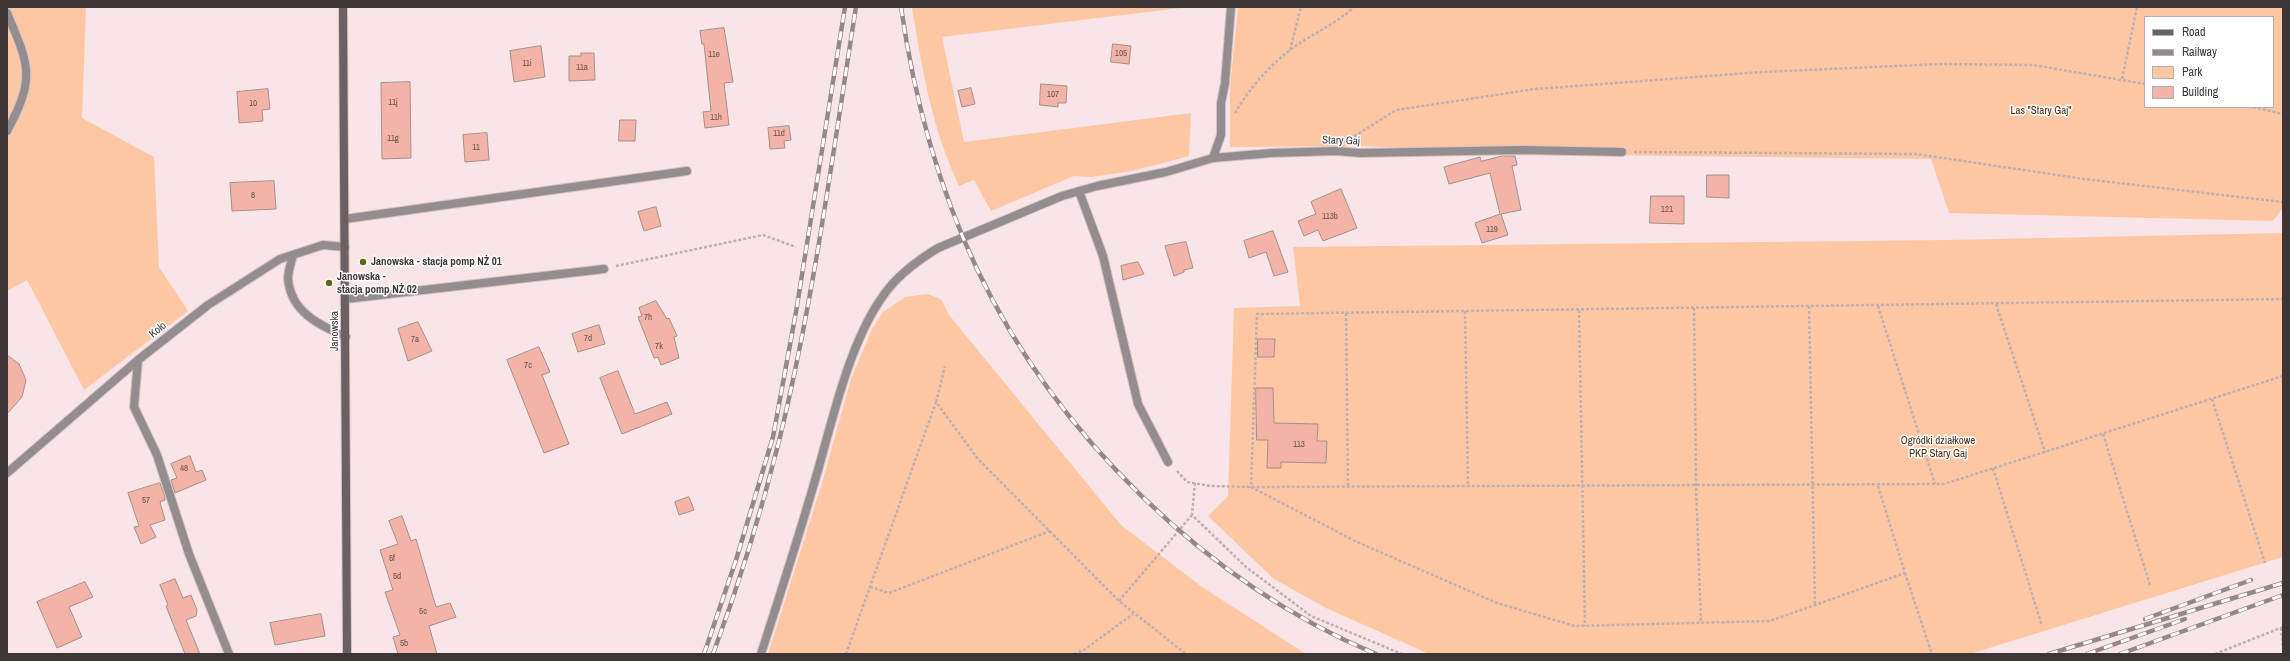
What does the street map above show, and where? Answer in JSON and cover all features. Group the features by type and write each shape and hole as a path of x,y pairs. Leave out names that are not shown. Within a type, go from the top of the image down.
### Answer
{"street":[{"name":"Janowska","path":"343,7 347,654"},
{"path":"1213,158 1221,135 1221,103 1225,84 1231,7"},
{"path":"7,13 25,55 27,79 18,110 7,131"},
{"name":"Stary Gaj","path":"761,654 816,478 843,382 866,327 889,288 921,258 938,248 1079,191 1166,172 1213,158 1261,153 1336,151 1360,153 1523,150 1622,152"},
{"path":"345,218 687,171"},
{"path":"1079,191 1103,256 1138,404 1168,462"},
{"name":"Koło","path":"7,473 138,360 208,305 280,259 322,245 345,247"},
{"path":"293,255 288,279 295,302 308,318 346,337"},
{"path":"346,299 604,269"},
{"path":"138,360 134,407 157,455 189,554 228,654"}],"path":[{"path":"1290,50 1301,7"},
{"path":"1233,115 1250,89 1290,50 1344,16 1354,7"},
{"path":"2122,78 2137,7"},
{"path":"1336,151 1355,135 1396,110 1535,89 1762,72 1940,64 2033,65 2122,78 2144,84"},
{"path":"2257,108 2283,114"},
{"path":"1622,152 1916,154 2084,179 2283,202"},
{"path":"604,269 763,234 796,247"},
{"path":"1251,488 1257,314 2283,299"},
{"path":"1996,304 2045,452"},
{"path":"1878,305 1935,484"},
{"path":"1809,306 1815,605"},
{"path":"1694,308 1696,485 1701,623"},
{"path":"1579,310 1581,486 1585,626"},
{"path":"1465,311 1468,486"},
{"path":"1346,313 1348,487"},
{"path":"846,654 936,402 945,366"},
{"path":"1168,462 1188,482 1210,486 1251,488 1696,485 1878,486 1944,484 2283,376"},
{"path":"2212,399 2265,563"},
{"path":"936,402 978,459 1119,601 1133,614 1186,654"},
{"path":"2103,434 2150,585"},
{"path":"1993,468 2042,626"},
{"path":"1119,601 1192,515 1195,483"},
{"path":"1878,486 1932,654"},
{"path":"1251,488 1354,541 1497,603 1575,626 1770,621 1905,573"},
{"path":"1192,515 1246,567 1311,616 1402,654"},
{"path":"870,587 889,593 1050,531"},
{"path":"1074,654 1084,650 1133,614"},
{"path":"2215,654 2223,653 2282,628 2283,648"}],"green space":[{"path":"7,7 86,7 82,118 154,157 159,267 188,311 84,390 27,280 7,291"},
{"path":"912,7 1189,7 942,37 964,142 1191,113 1189,156 1132,171 1091,177 1074,176 991,211 974,180 959,186 950,164 929,98"},
{"name":"Las \"Stary Gaj\"","path":"1238,7 2283,7 2283,208 2273,221 1949,213 1931,159 1508,154 1364,146 1230,147 1230,88"},
{"name":"Ogródki działkowe PKP Stary Gaj","path":"2283,233 2283,557 1970,654 1429,654 1326,608 1274,579 1208,516 1228,496 1234,308 1300,306 1293,247 1948,240"},
{"path":"927,294 941,299 949,315 1121,525 1202,587 1306,654 768,654 822,483 851,379 872,329 883,312 905,297"}],"building":[{"path":"724,28 733,82 724,83 729,125 705,128 703,112 711,111 704,44 702,44 700,31"},
{"path":"1113,44 1131,46 1129,64 1111,62"},
{"path":"541,46 545,77 514,82 510,51"},
{"path":"581,53 594,53 595,80 569,81 569,56 581,56"},
{"path":"410,82 411,158 382,159 381,83"},
{"path":"1041,84 1067,86 1066,103 1058,103 1058,107 1040,105"},
{"path":"971,88 975,104 962,107 958,91"},
{"path":"268,89 270,109 262,110 263,121 239,123 237,92"},
{"path":"620,120 636,120 635,141 619,141"},
{"path":"789,126 791,140 784,141 785,148 770,149 768,128"},
{"path":"487,133 489,160 465,162 463,135"},
{"path":"1502,156 1515,156 1517,165 1512,166 1521,210 1501,214 1508,235 1482,243 1475,223 1500,214 1490,173 1449,184 1444,167 1480,157 1481,161"},
{"path":"1707,175 1729,175 1729,198 1707,197"},
{"path":"274,181 276,209 232,211 230,183"},
{"path":"1341,189 1357,228 1323,241 1318,230 1304,236 1298,221 1316,214 1311,202"},
{"path":"1651,196 1684,196 1684,224 1650,223"},
{"path":"656,207 661,226 644,231 638,212"},
{"path":"1273,231 1288,272 1274,276 1266,252 1249,258 1244,241"},
{"path":"1186,242 1193,268 1184,270 1184,272 1174,276 1165,246"},
{"path":"1138,262 1144,274 1123,280 1121,266"},
{"path":"656,301 667,319 669,318 677,336 674,337 679,358 661,365 658,357 654,358 638,317 642,316 639,308"},
{"path":"418,322 432,351 408,361 398,329"},
{"path":"599,325 605,344 578,352 572,334"},
{"path":"1258,339 1275,339 1274,357 1258,357"},
{"path":"539,347 550,372 542,375 569,444 544,453 507,360"},
{"path":"7,355 19,364 26,380 22,397 7,414"},
{"path":"618,371 635,414 667,402 672,414 622,434 600,378"},
{"path":"1256,388 1273,388 1274,423 1318,424 1317,441 1327,441 1326,463 1281,462 1281,468 1267,468 1268,440 1257,440"},
{"path":"190,456 196,472 202,470 206,480 175,493 171,480 177,478 171,464"},
{"path":"160,483 165,497 165,500 160,502 165,520 150,525 156,537 141,544 134,527 139,526 128,493"},
{"path":"689,497 694,510 679,515 675,502"},
{"path":"402,516 411,541 416,539 436,607 450,603 456,617 429,626 437,654 398,654 393,637 400,635 385,592 393,590 380,550 398,544 389,521"},
{"path":"175,579 183,598 191,595 197,610 196,616 186,620 200,654 185,654 166,606 168,605 160,585"},
{"path":"85,582 93,597 69,607 82,637 57,648 37,602"},
{"path":"321,614 325,636 275,645 270,623"}],"railway":[{"path":"704,654 736,560 773,437 796,312 845,7"},
{"path":"713,654 741,575 765,495 779,441 803,333 822,225 856,7"},
{"path":"901,7 906,41 920,108 950,206 977,269 1010,330 1049,389 1093,445 1143,497 1196,545 1254,588 1314,624 1376,654"},
{"path":"2145,619 2251,580"},
{"path":"2049,654 2283,583"},
{"path":"2120,654 2283,595"},
{"path":"2087,654 2185,619"}],"place":[{"name":"Janowska - stacja pomp NŻ 01","path":"363,262"},
{"name":"Janowska - stacja pomp NŻ 02","path":"329,283"}]}
